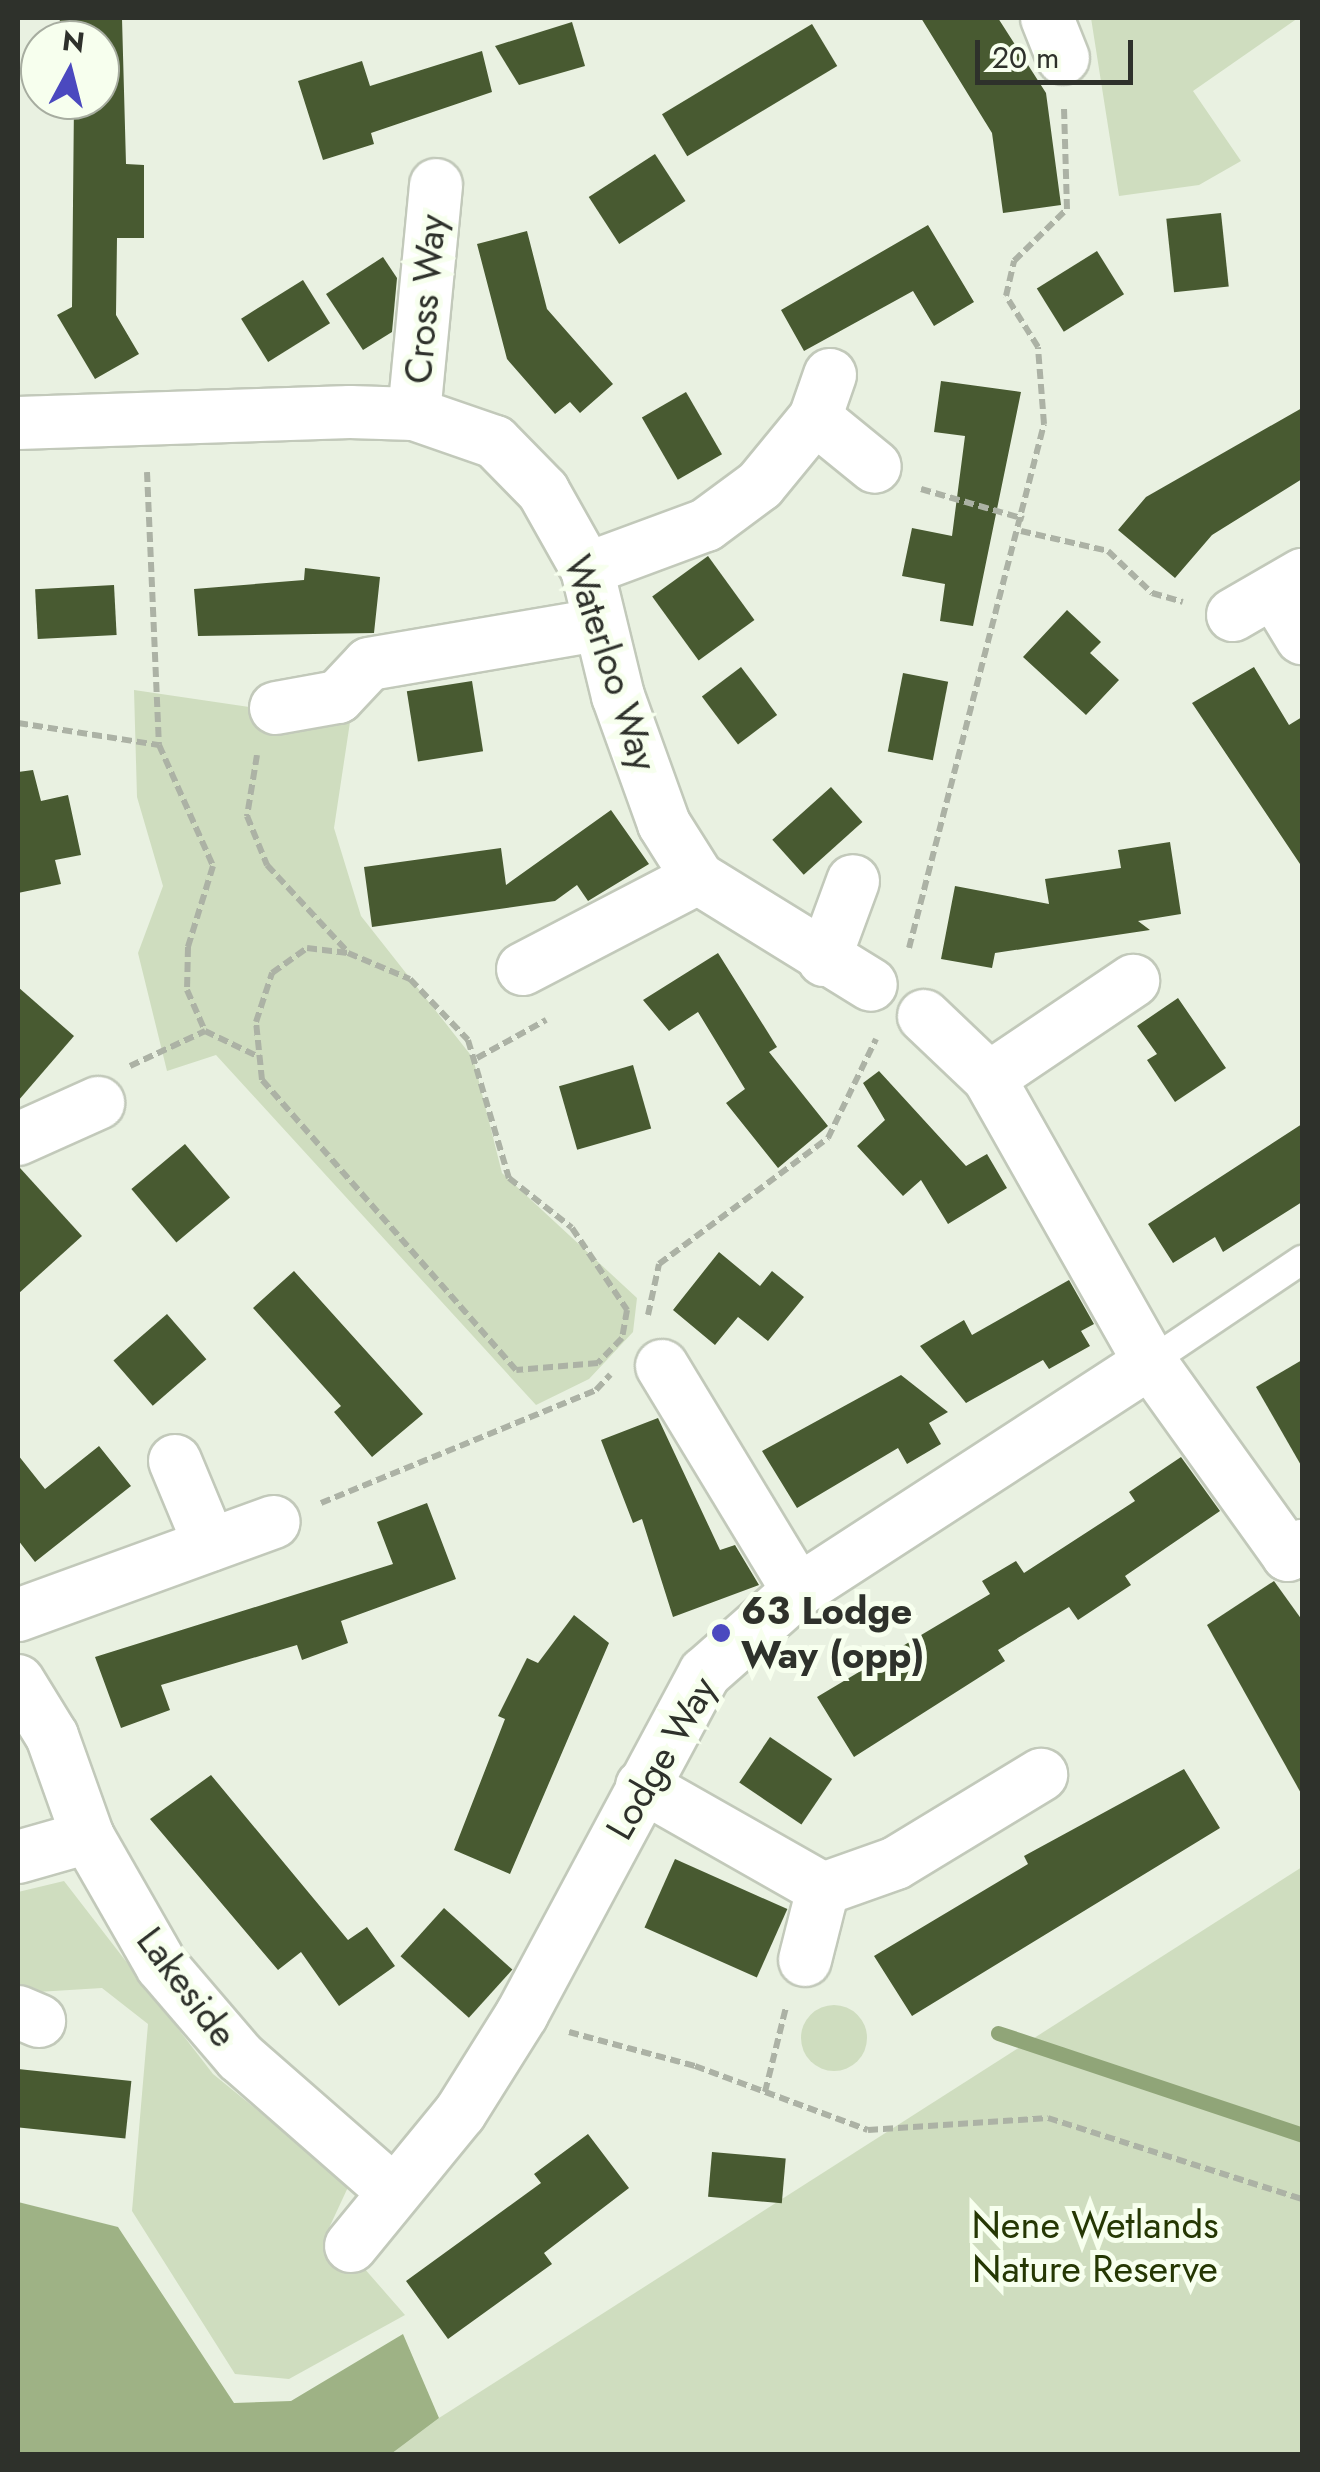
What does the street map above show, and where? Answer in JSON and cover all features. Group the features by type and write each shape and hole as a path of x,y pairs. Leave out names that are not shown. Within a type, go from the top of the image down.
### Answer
{"street":[{"name":"Cross Way","path":"414,414 436,184"},
{"path":"587,569 706,525 760,485 822,396 875,468"},
{"name":"Waterloo Way","path":"18,423 414,414 496,442 543,491 587,569 598,624 664,824 698,878 824,960 871,985"},
{"path":"1270,594 1302,638"},
{"path":"276,708 338,697 369,664 598,624"},
{"path":"523,969 698,878"},
{"path":"824,960 852,881"},
{"path":"989,1078 1133,982"},
{"path":"924,1016 989,1078 1150,1362 1298,1560"},
{"path":"18,1139 98,1104"},
{"name":"Lodge Way","path":"351,2246 460,2112 522,2014 705,1674 798,1591 1150,1362"},
{"path":"662,1366 798,1591"},
{"path":"174,1461 210,1545"},
{"path":"18,1615 274,1522"},
{"name":"Lakeside","path":"18,1681 52,1736 88,1837 175,1982 240,2057 394,2192"},
{"path":"642,1786 823,1889 896,1862 1041,1775"},
{"path":"18,1858 88,1837"},
{"path":"804,1960 823,1889"}],"lane":[{"path":"1150,1362 1302,1260"}],"path":[{"path":"146,461 159,745 213,866 188,947 187,990 206,1031 260,1058"},
{"path":"875,468 1024,519"},
{"path":"1021,531 1108,551 1152,594 1270,594"},
{"path":"276,708 254,763 247,816 266,866 348,952"},
{"path":"18,723 159,745"},
{"path":"307,948 348,952 410,978 468,1040 509,1178 572,1228 616,1289 628,1310 622,1338 598,1363 516,1370 262,1080 260,1058 256,1022 272,973 307,948"},
{"path":"98,1104 133,1063 206,1031"},
{"path":"765,2092 777,2024 800,1992 804,1960"},
{"path":"522,2014 765,2092 868,2130 1048,2118 1302,2199"}],"green space":[{"path":"1091,18 1298,18 1193,91 1241,161 1199,185 1119,196"},
{"path":"134,690 350,722 334,828 361,916 473,1058 502,1173 637,1298 633,1332 589,1379 536,1405 216,1055 167,1071 138,953 163,886 137,797"},
{"name":"Nene Wetlands Nature Reserve","path":"1302,1867 1302,2454 391,2454 439,2418"},
{"path":"64,1881 213,2074 349,2185 329,2228 405,2315 289,2379 235,2374 132,2211 148,2024 102,1988 37,1992 18,1984 18,1892"},
{"path":"834,2005 857,2015 867,2038 857,2061 834,2071 811,2061 801,2038 811,2015"},
{"path":"18,2202 118,2227 234,2403 291,2401 403,2334 439,2418 391,2454 18,2454"}],"building":[{"path":"122,18 126,164 144,165 144,238 117,238 116,315 139,354 95,379 57,315 72,307 74,120 120,120 120,20 60,20"},
{"path":"921,18 998,18 1046,93 1061,205 1003,213 992,133"},
{"path":"572,22 585,66 519,85 495,46"},
{"path":"812,24 837,66 687,156 662,114"},
{"path":"482,51 492,92 371,133 374,144 323,160 298,81 362,61 370,86"},
{"path":"655,154 685,201 619,244 589,197"},
{"path":"1221,213 1229,287 1174,292 1166,219"},
{"path":"928,225 974,302 934,326 913,291 804,351 781,310"},
{"path":"527,231 547,309 613,384 580,413 570,402 555,414 507,359 477,244"},
{"path":"1097,251 1124,294 1064,332 1037,289"},
{"path":"383,257 397,278 392,332 363,350 326,294"},
{"path":"303,280 330,323 268,362 241,319"},
{"path":"941,381 1021,392 973,626 940,621 945,584 902,576 912,528 952,536 965,436 934,432"},
{"path":"686,392 722,454 678,480 642,417"},
{"path":"1302,408 1302,479 1212,535 1175,578 1118,530 1146,497"},
{"path":"708,556 754,620 699,660 652,597"},
{"path":"305,568 380,577 374,633 198,636 194,589 304,580"},
{"path":"114,585 117,635 38,639 35,589"},
{"path":"1067,610 1101,642 1090,653 1119,680 1086,715 1023,657"},
{"path":"741,667 777,715 738,744 702,696"},
{"path":"1254,667 1289,725 1302,717 1302,867 1192,703"},
{"path":"903,673 948,682 933,760 888,752"},
{"path":"472,681 483,751 418,761 407,691"},
{"path":"33,770 41,801 68,795 81,855 55,860 61,884 18,893 18,772"},
{"path":"831,787 862,822 804,875 772,840"},
{"path":"611,810 649,864 588,901 577,885 555,901 372,927 364,867 501,848 506,885"},
{"path":"1170,842 1181,914 1138,921 1150,930 995,953 992,968 941,959 955,886 1049,904 1045,879 1121,868 1118,850"},
{"path":"718,953 777,1047 769,1052 828,1126 778,1168 726,1103 745,1089 698,1012 669,1031 643,1000"},
{"path":"18,987 74,1036 18,1101"},
{"path":"1178,998 1226,1068 1175,1102 1147,1060 1157,1054 1137,1026"},
{"path":"633,1065 651,1128 577,1150 559,1086"},
{"path":"879,1071 966,1166 987,1154 1007,1188 948,1224 921,1180 903,1196 857,1146 885,1120 863,1083"},
{"path":"1302,1124 1302,1202 1223,1252 1215,1237 1173,1263 1148,1224"},
{"path":"185,1144 230,1198 176,1243 131,1189"},
{"path":"18,1169 82,1236 18,1294"},
{"path":"719,1252 760,1286 772,1271 804,1297 768,1341 738,1317 715,1345 673,1310"},
{"path":"294,1271 423,1414 372,1457 334,1412 341,1406 253,1308"},
{"path":"1069,1280 1094,1324 1081,1331 1090,1346 1049,1369 1043,1360 966,1403 920,1346 964,1320 972,1335"},
{"path":"167,1314 206,1359 153,1406 113,1361"},
{"path":"1302,1360 1302,1467 1256,1387"},
{"path":"901,1375 948,1412 929,1423 941,1444 907,1464 898,1448 797,1508 762,1451"},
{"path":"658,1418 720,1550 735,1545 759,1585 673,1617 642,1519 633,1523 601,1440"},
{"path":"99,1446 131,1486 35,1562 18,1540 18,1455 45,1489"},
{"path":"1181,1457 1220,1511 1125,1576 1131,1585 1078,1620 1069,1607 998,1650 1005,1661 854,1757 817,1697 990,1594 982,1581 1016,1561 1024,1573 1135,1501 1129,1492"},
{"path":"427,1503 456,1579 341,1621 348,1643 302,1660 297,1645 161,1685 170,1710 121,1728 95,1657 393,1564 377,1522"},
{"path":"1274,1581 1302,1620 1302,1795 1207,1625"},
{"path":"574,1615 609,1643 510,1874 454,1850 505,1719 498,1716 527,1658 538,1663"},
{"path":"770,1737 832,1779 801,1825 739,1783"},
{"path":"1184,1769 1220,1828 912,2016 874,1956 1028,1864 1024,1856"},
{"path":"211,1775 348,1940 367,1927 395,1966 339,2006 301,1952 278,1970 150,1819"},
{"path":"675,1859 787,1909 757,1978 644,1928"},
{"path":"444,1908 512,1970 469,2018 401,1956"},
{"path":"18,2069 131,2081 125,2139 18,2127"},
{"path":"588,2134 629,2188 544,2253 552,2264 448,2339 406,2281 541,2183 534,2174"},
{"path":"712,2152 786,2158 782,2203 708,2197"}],"waterway":[{"path":"998,2033 1302,2135"}],"place":[{"name":"63 Lodge Way (opp)","path":"721,1633"}]}
